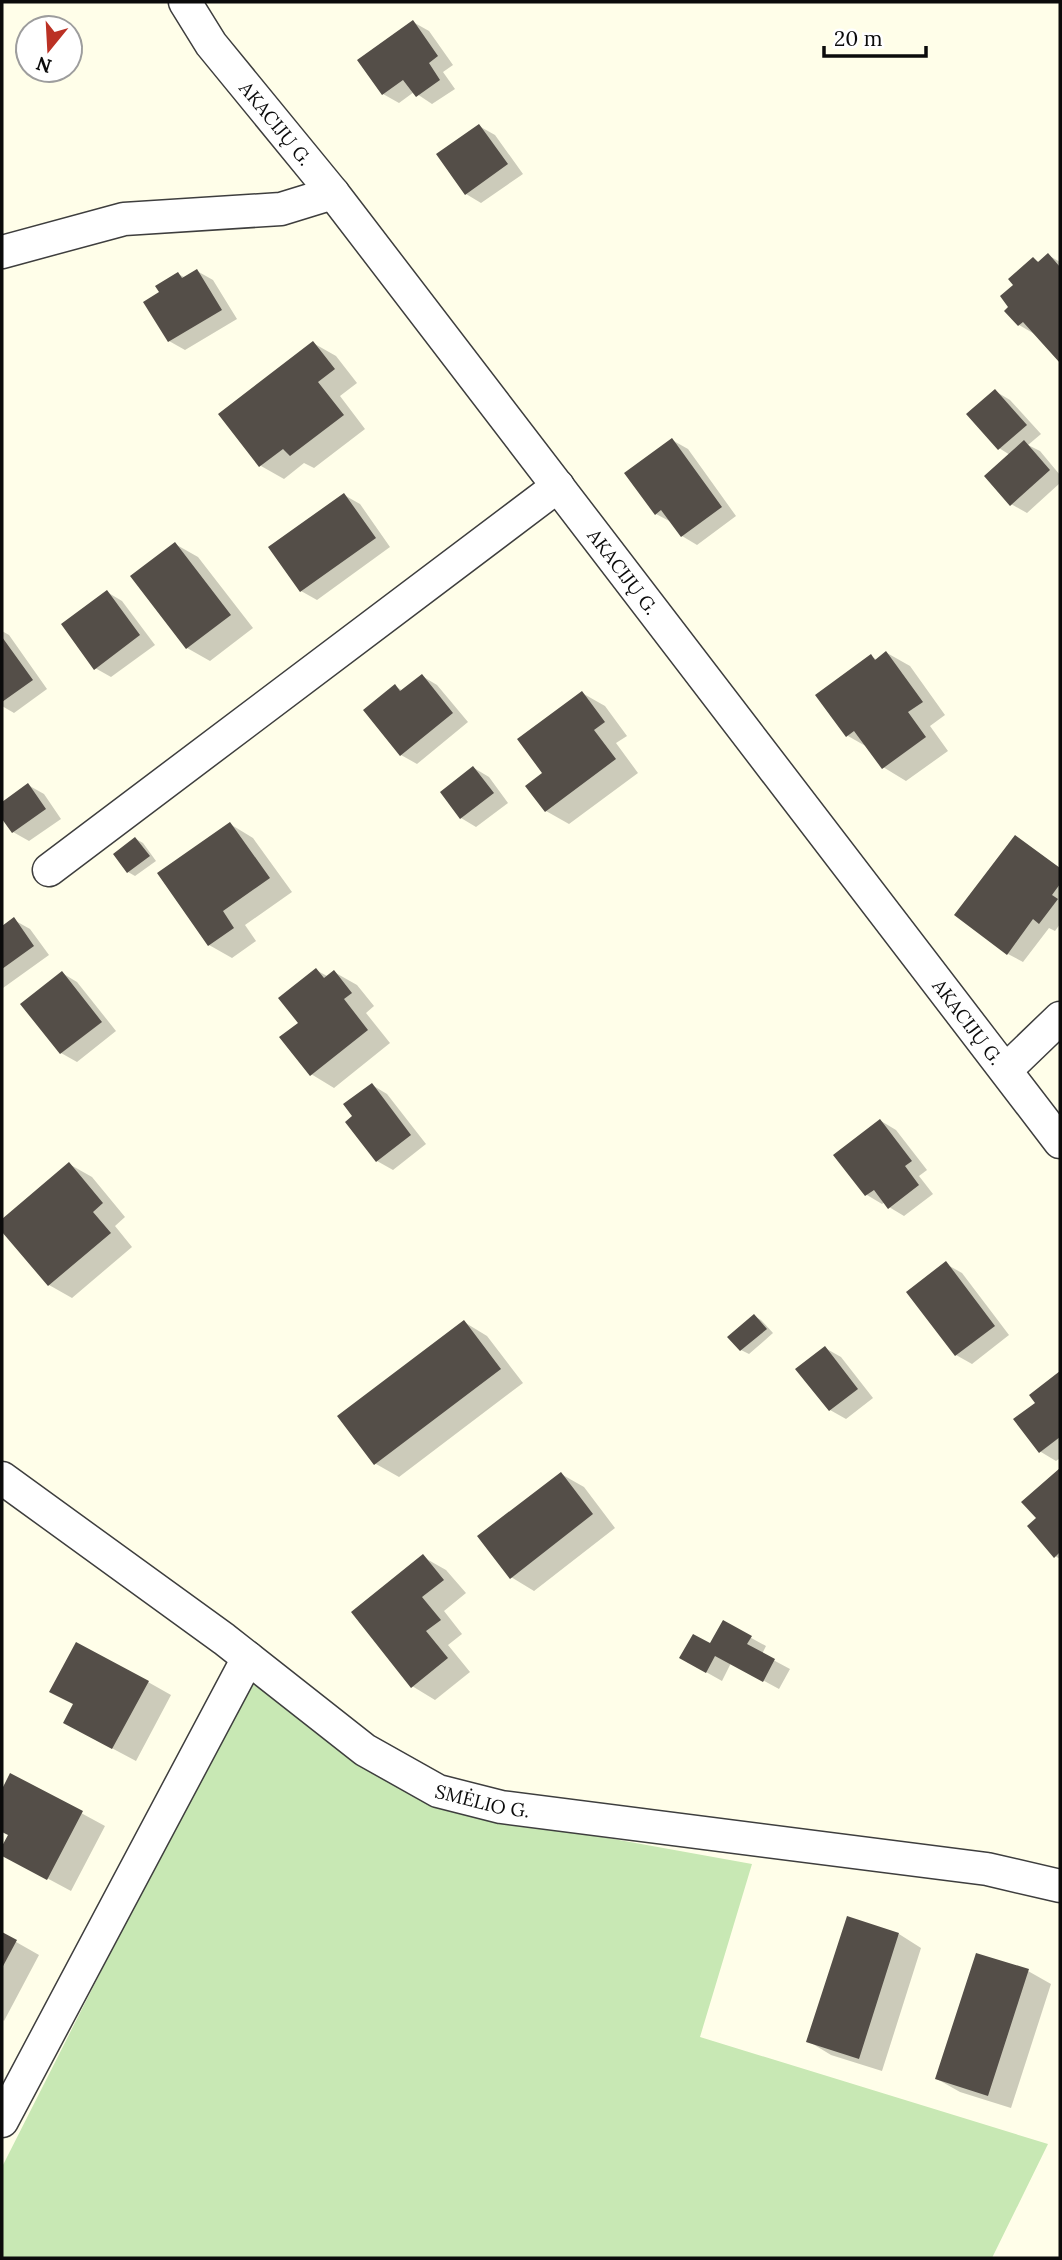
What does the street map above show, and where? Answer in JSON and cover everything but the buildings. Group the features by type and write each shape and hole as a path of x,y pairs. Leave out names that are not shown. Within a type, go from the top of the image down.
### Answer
{"street":[{"name":"AKACIJŲ G.","path":"185,2 211,44 333,193 1060,1142"},
{"path":"2,252 124,219 281,209 333,193"},
{"path":"49,870 558,486"},
{"path":"1006,1070 1060,1017"},
{"name":"SMĖLIO G.","path":"2,1478 248,1658 365,1750 438,1791 501,1807 987,1870 1060,1886"},
{"path":"2,2121 248,1658"}],"green space":[{"path":"250,1677 463,1812 752,1864 700,2037 1048,2144 992,2258 2,2258 2,2167"}]}
